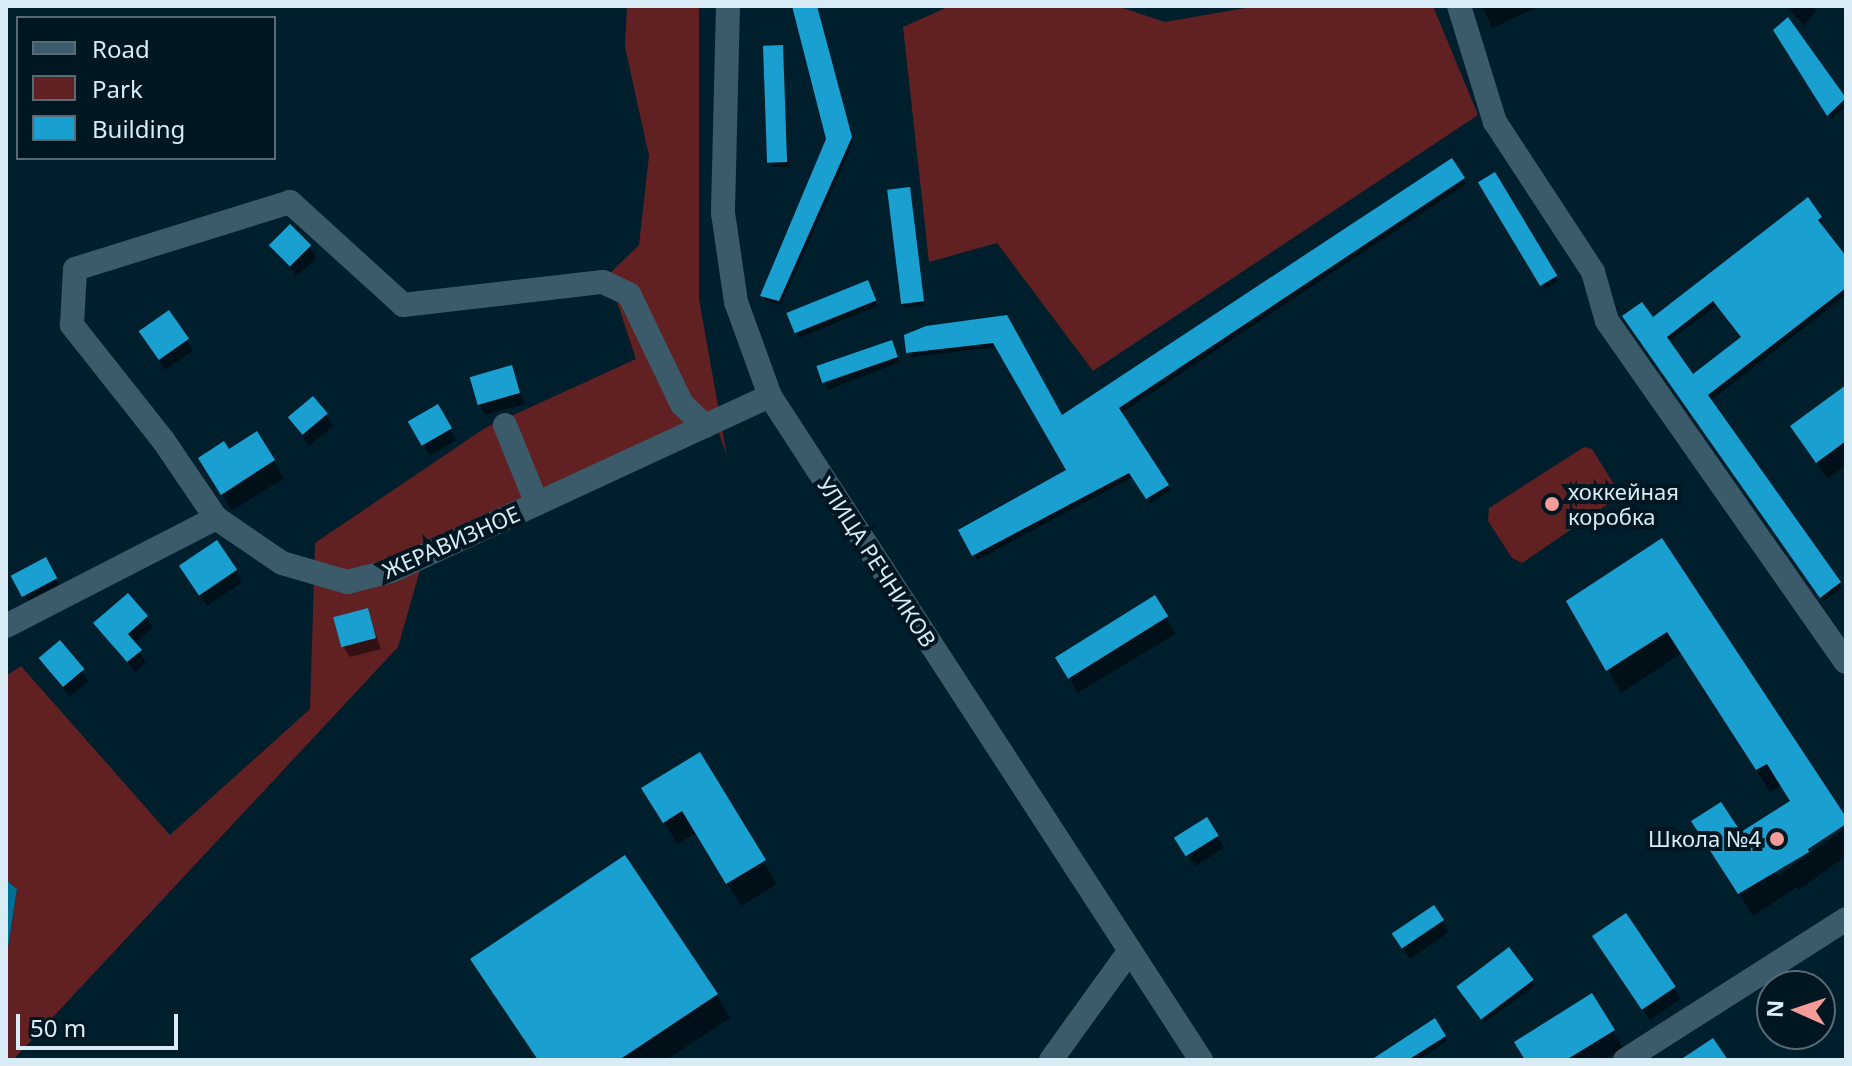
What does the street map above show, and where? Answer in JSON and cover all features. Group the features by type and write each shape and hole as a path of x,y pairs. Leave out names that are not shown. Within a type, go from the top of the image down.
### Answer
{"street":[{"name":"УЛИЦА РЕЧНИКОВ","path":"728,6 723,213 736,302 770,396 1201,1060"},
{"path":"1459,6 1495,122 1593,272 1607,321 1846,662"},
{"path":"6,626 216,518 163,440 72,325 75,269 290,202 403,305 603,282 629,294 682,404 705,426"},
{"name":"ЖЕРАВИЗНОЕ","path":"216,518 282,563 347,582 391,571 770,396"},
{"path":"505,425 537,504"},
{"path":"1639,1056 1842,929"},
{"path":"1051,1060 1129,952"}],"green space":[{"path":"627,6 699,6 699,299 727,456 717,427 424,556 398,647 13,1060 6,1060 6,960 17,889 6,880 6,676 21,666 170,835 310,709 315,543 485,428 636,359 608,275 639,245 649,156 625,47"},
{"path":"950,6 1117,6 1165,22 1257,6 1433,6 1478,115 1093,371 997,243 929,262 903,27"},
{"name":"хоккейная коробка","path":"1584,447 1592,449 1617,489 1614,500 1522,563 1512,558 1488,521 1489,508"}],"water":[{"path":"6,880 17,889 6,960"}],"building":[{"path":"792,6 817,6 852,137 779,301 760,296 826,139"},
{"path":"1788,17 1846,98 1827,116 1773,30"},
{"path":"783,45 787,162 767,163 763,46"},
{"path":"1452,158 1465,178 1119,408 1169,485 1146,499 1129,473 972,556 958,530 1066,470 993,343 906,353 904,335 926,326 1007,315 1062,415"},
{"path":"1495,172 1557,276 1540,286 1478,182"},
{"path":"910,187 924,301 901,304 887,190"},
{"path":"1808,197 1822,217 1818,220 1846,256 1846,288 1708,395 1841,582 1820,598 1622,316 1642,302 1653,317","holes":["1713,301 1741,337 1693,374 1667,337"]},
{"path":"290,224 311,245 290,266 269,245"},
{"path":"868,280 876,300 795,333 786,313"},
{"path":"169,310 189,339 159,360 139,331"},
{"path":"892,340 898,357 822,383 816,366"},
{"path":"512,365 520,393 478,405 470,377"},
{"path":"1846,385 1846,441 1816,463 1790,426"},
{"path":"313,396 328,414 303,435 288,417"},
{"path":"438,404 452,428 422,446 408,422"},
{"path":"257,431 275,460 221,495 198,458 224,441 229,449"},
{"path":"1662,538 1846,817 1846,824 1808,849 1809,852 1738,894 1691,821 1721,802 1741,832 1790,801 1767,764 1756,770 1667,632 1606,671 1566,601"},
{"path":"217,540 237,570 199,596 179,566"},
{"path":"46,557 57,578 22,597 11,576"},
{"path":"128,593 148,616 128,634 142,650 127,662 93,623"},
{"path":"1155,595 1168,616 1068,679 1055,658"},
{"path":"368,608 376,638 341,647 333,617"},
{"path":"60,640 84,669 63,687 39,658"},
{"path":"700,752 766,860 726,884 682,811 663,823 641,788"},
{"path":"1207,817 1219,836 1186,856 1174,838"},
{"path":"625,855 718,994 619,1060 538,1060 470,959"},
{"path":"1434,905 1444,920 1402,948 1392,934"},
{"path":"1626,913 1676,987 1642,1010 1592,936"},
{"path":"1509,947 1534,980 1481,1019 1456,987"},
{"path":"1592,993 1615,1030 1566,1060 1525,1060 1514,1042"},
{"path":"1435,1018 1446,1036 1408,1060 1371,1060"},
{"path":"1713,1038 1728,1060 1680,1060"}],"place":[{"name":"хоккейная коробка","path":"1552,504"},
{"name":"Школа №4","path":"1777,839"}]}
